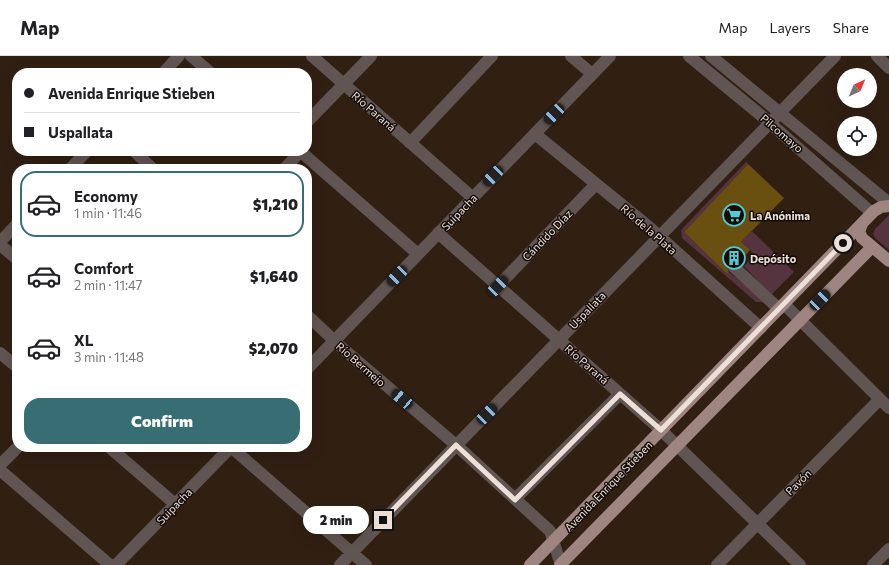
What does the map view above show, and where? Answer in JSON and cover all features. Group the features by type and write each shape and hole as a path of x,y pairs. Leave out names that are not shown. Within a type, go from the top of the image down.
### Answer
{"main road":[{"name":"Avenida Enrique Stieben","path":"530,565 862,224 881,207 889,204"},
{"path":"862,224 859,234 889,261"},
{"name":"Avenida Enrique Stieben","path":"561,565 872,247"}],"street":[{"path":"168,68 179,56"},
{"path":"191,56 205,68"},
{"name":"Río Paraná","path":"312,56 473,198"},
{"path":"312,117 371,56"},
{"path":"410,143 492,56"},
{"path":"572,56 592,74"},
{"name":"Suipacha","path":"312,364 610,56"},
{"name":"Pilcomayo","path":"689,56 770,122 872,214"},
{"name":"Pilcomayo","path":"711,56 889,204"},
{"name":"Uspallata","path":"340,565 835,56"},
{"path":"877,56 889,68"},
{"name":"Río de la Plata","path":"535,134 659,236 761,328"},
{"path":"75,164 83,156"},
{"path":"139,156 148,164"},
{"path":"289,164 296,156"},
{"path":"307,156 418,254"},
{"name":"Cándido Díaz","path":"498,286 596,184"},
{"path":"12,230 0,243 12,255"},
{"name":"Río Paraná","path":"438,233 661,430 800,565"},
{"path":"734,267 768,299 782,306 801,320 889,408"},
{"name":"Río Bermejo","path":"312,320 334,341 456,445 550,531 561,565"},
{"path":"0,353 12,363"},
{"path":"515,500 620,394"},
{"name":"Pavón","path":"717,565 880,399"},
{"path":"0,465 13,452"},
{"path":"115,452 175,504"},
{"name":"Suipacha","path":"116,565 226,452"},
{"path":"237,452 366,565"},
{"path":"0,470 110,565"},
{"path":"873,565 889,548"}],"shaded area":[{"path":"746,162 748,164 684,232 727,274 729,272 765,302 756,302 682,238 681,230"},
{"path":"889,215 889,250 875,238 873,234 875,229"},
{"path":"752,231 794,272 771,295 744,266 755,255 741,242"}],"building":[{"name":"La Anónima","path":"748,164 784,198 741,242 750,250 739,262 735,260 729,262 727,266 729,272 727,274 684,232"}],"place":[{"name":"La Anónima","path":"734,215"},
{"name":"Depósito","path":"734,258"}],"route":[{"path":"383,520 456,445 515,500 620,394 661,430 843,243"}]}
